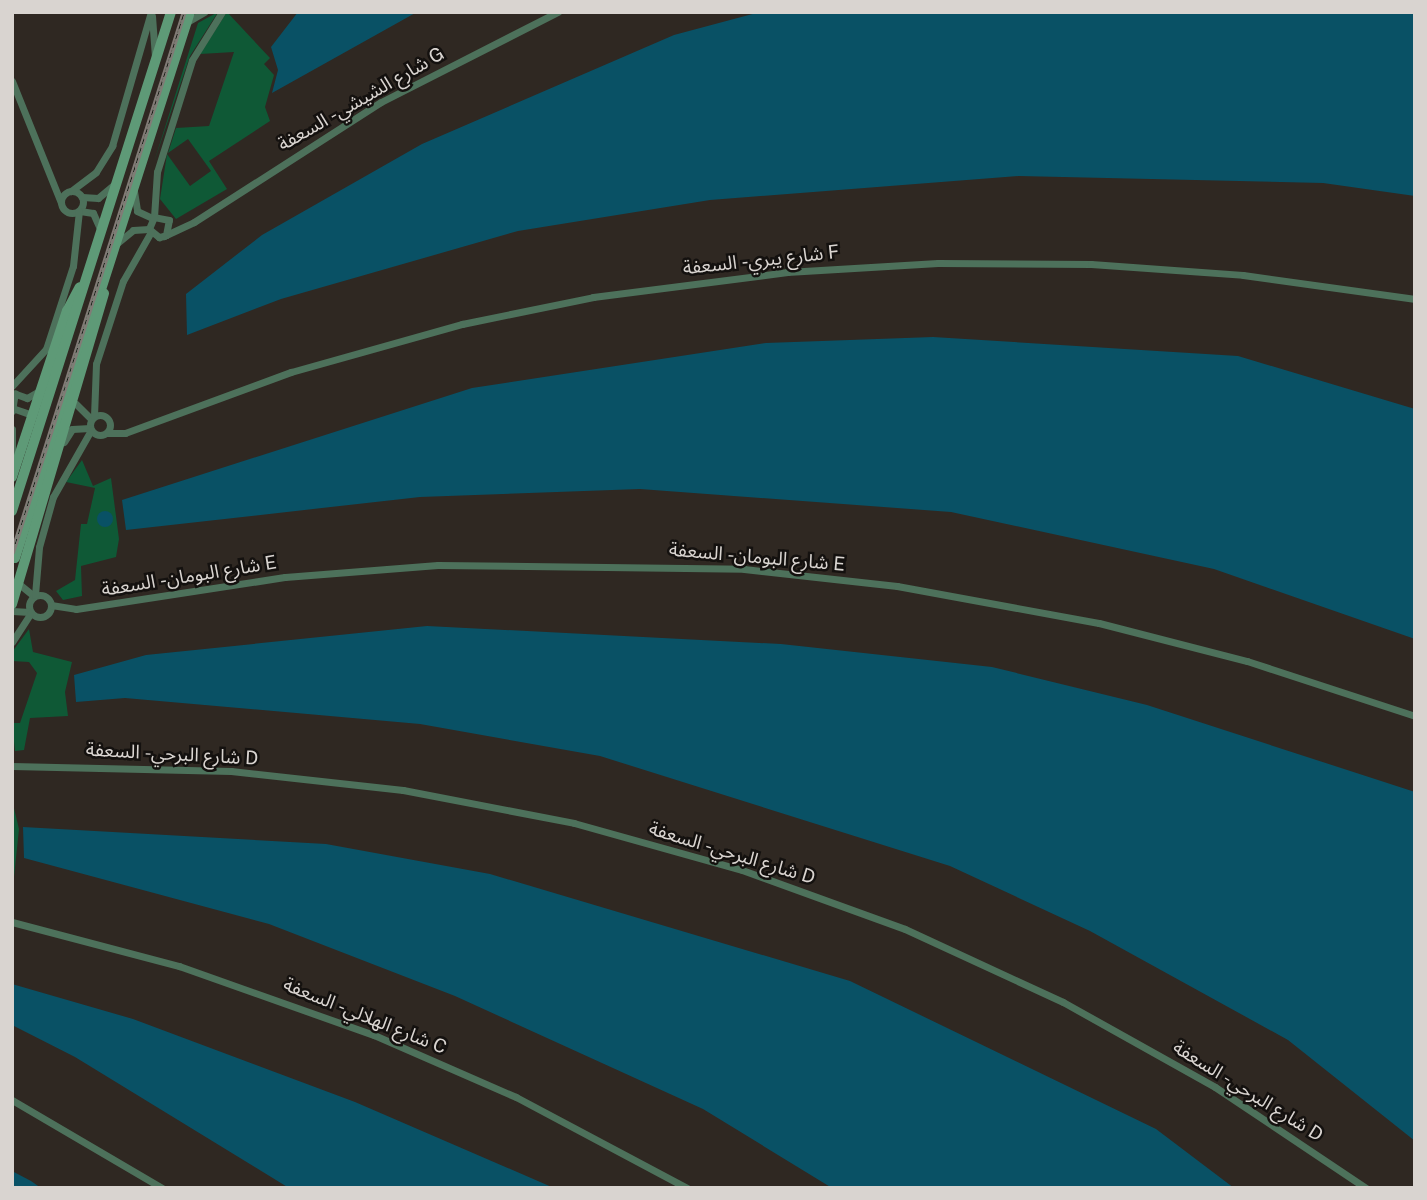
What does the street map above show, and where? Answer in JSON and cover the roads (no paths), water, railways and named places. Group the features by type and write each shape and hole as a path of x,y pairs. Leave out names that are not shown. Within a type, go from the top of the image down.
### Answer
{"main road":[{"path":"12,511 171,12"},
{"path":"19,584 14,561 190,15"},
{"path":"12,604 101,321 104,279"},
{"path":"12,477 66,311 85,282"}],"street":[{"path":"151,12 155,61"},
{"path":"32,415 13,410 14,391 46,349 75,260 82,196 89,179 112,146 151,12"},
{"path":"190,15 204,12"},
{"path":"23,629 38,579 39,547 53,497 81,450 92,423 94,369 120,288 146,248 157,195 158,166 192,60 222,12"},
{"name":"شارع الشيشي - السعفة G","path":"146,248 187,225 381,102 558,12"},
{"path":"12,81 61,203 76,232"},
{"path":"61,203 69,191 89,179"},
{"path":"52,181 82,196 98,198 116,183"},
{"path":"134,189 137,211 187,225"},
{"path":"116,244 133,230 150,231 164,236 168,220 157,195"},
{"path":"67,212 93,214 101,232"},
{"name":"شارع يبري - السعفة F","path":"103,434 130,430 291,372 441,330 593,297 774,273 926,263 1091,264 1243,275 1415,299"},
{"path":"14,391 30,397 40,391"},
{"path":"95,396 110,424 130,430"},
{"path":"76,404 103,434"},
{"path":"64,442 72,429 105,416"},
{"path":"81,450 103,434 110,424"},
{"path":"12,429 12,458"},
{"name":"شارع البومان - السعفة E","path":"42,617 234,584 425,566 591,562 744,569 935,592 1098,622 1247,661 1415,716"},
{"path":"12,642 23,629 42,617 51,605 38,579"},
{"path":"19,584 34,596 45,596"},
{"name":"شارع البومان - السعفة E","path":"51,605 82,608"},
{"path":"12,611 30,612 42,617"},
{"name":"شارع البرحي - السعفة D","path":"15,764 230,771 393,789 574,823 742,870 905,929 1063,1002 1215,1087 1366,1188"},
{"name":"شارع الهلالي - السعفة C","path":"12,922 179,966 350,1026 516,1097 687,1188"},
{"path":"12,1100 163,1188"}],"water":[{"path":"298,12 417,12 272,93 278,70 271,47"},
{"path":"760,12 1415,12 1415,196 1323,183 1019,176 710,200 518,231 281,299 187,335 186,294 262,235 422,144 674,35"},
{"path":"933,337 1238,356 1415,409 1415,639 1214,569 951,512 640,489 420,497 126,530 122,500 472,388 766,343"},
{"path":"105,511 113,519 105,527 97,519"},
{"path":"427,626 781,644 992,667 1147,705 1415,792 1415,1141 1288,1040 1090,931 950,866 600,756 420,724 125,698 76,702 74,675 146,655"},
{"path":"23,827 326,844 490,874 850,981 1156,1129 1234,1188 832,1188 703,1109 455,996 269,924 24,858"},
{"path":"12,984 133,1019 355,1102 554,1188 289,1188 75,1057 12,1025"},
{"path":"12,1171 31,1181 41,1188 12,1188"}],"railway":[{"path":"12,553 184,12"}]}
